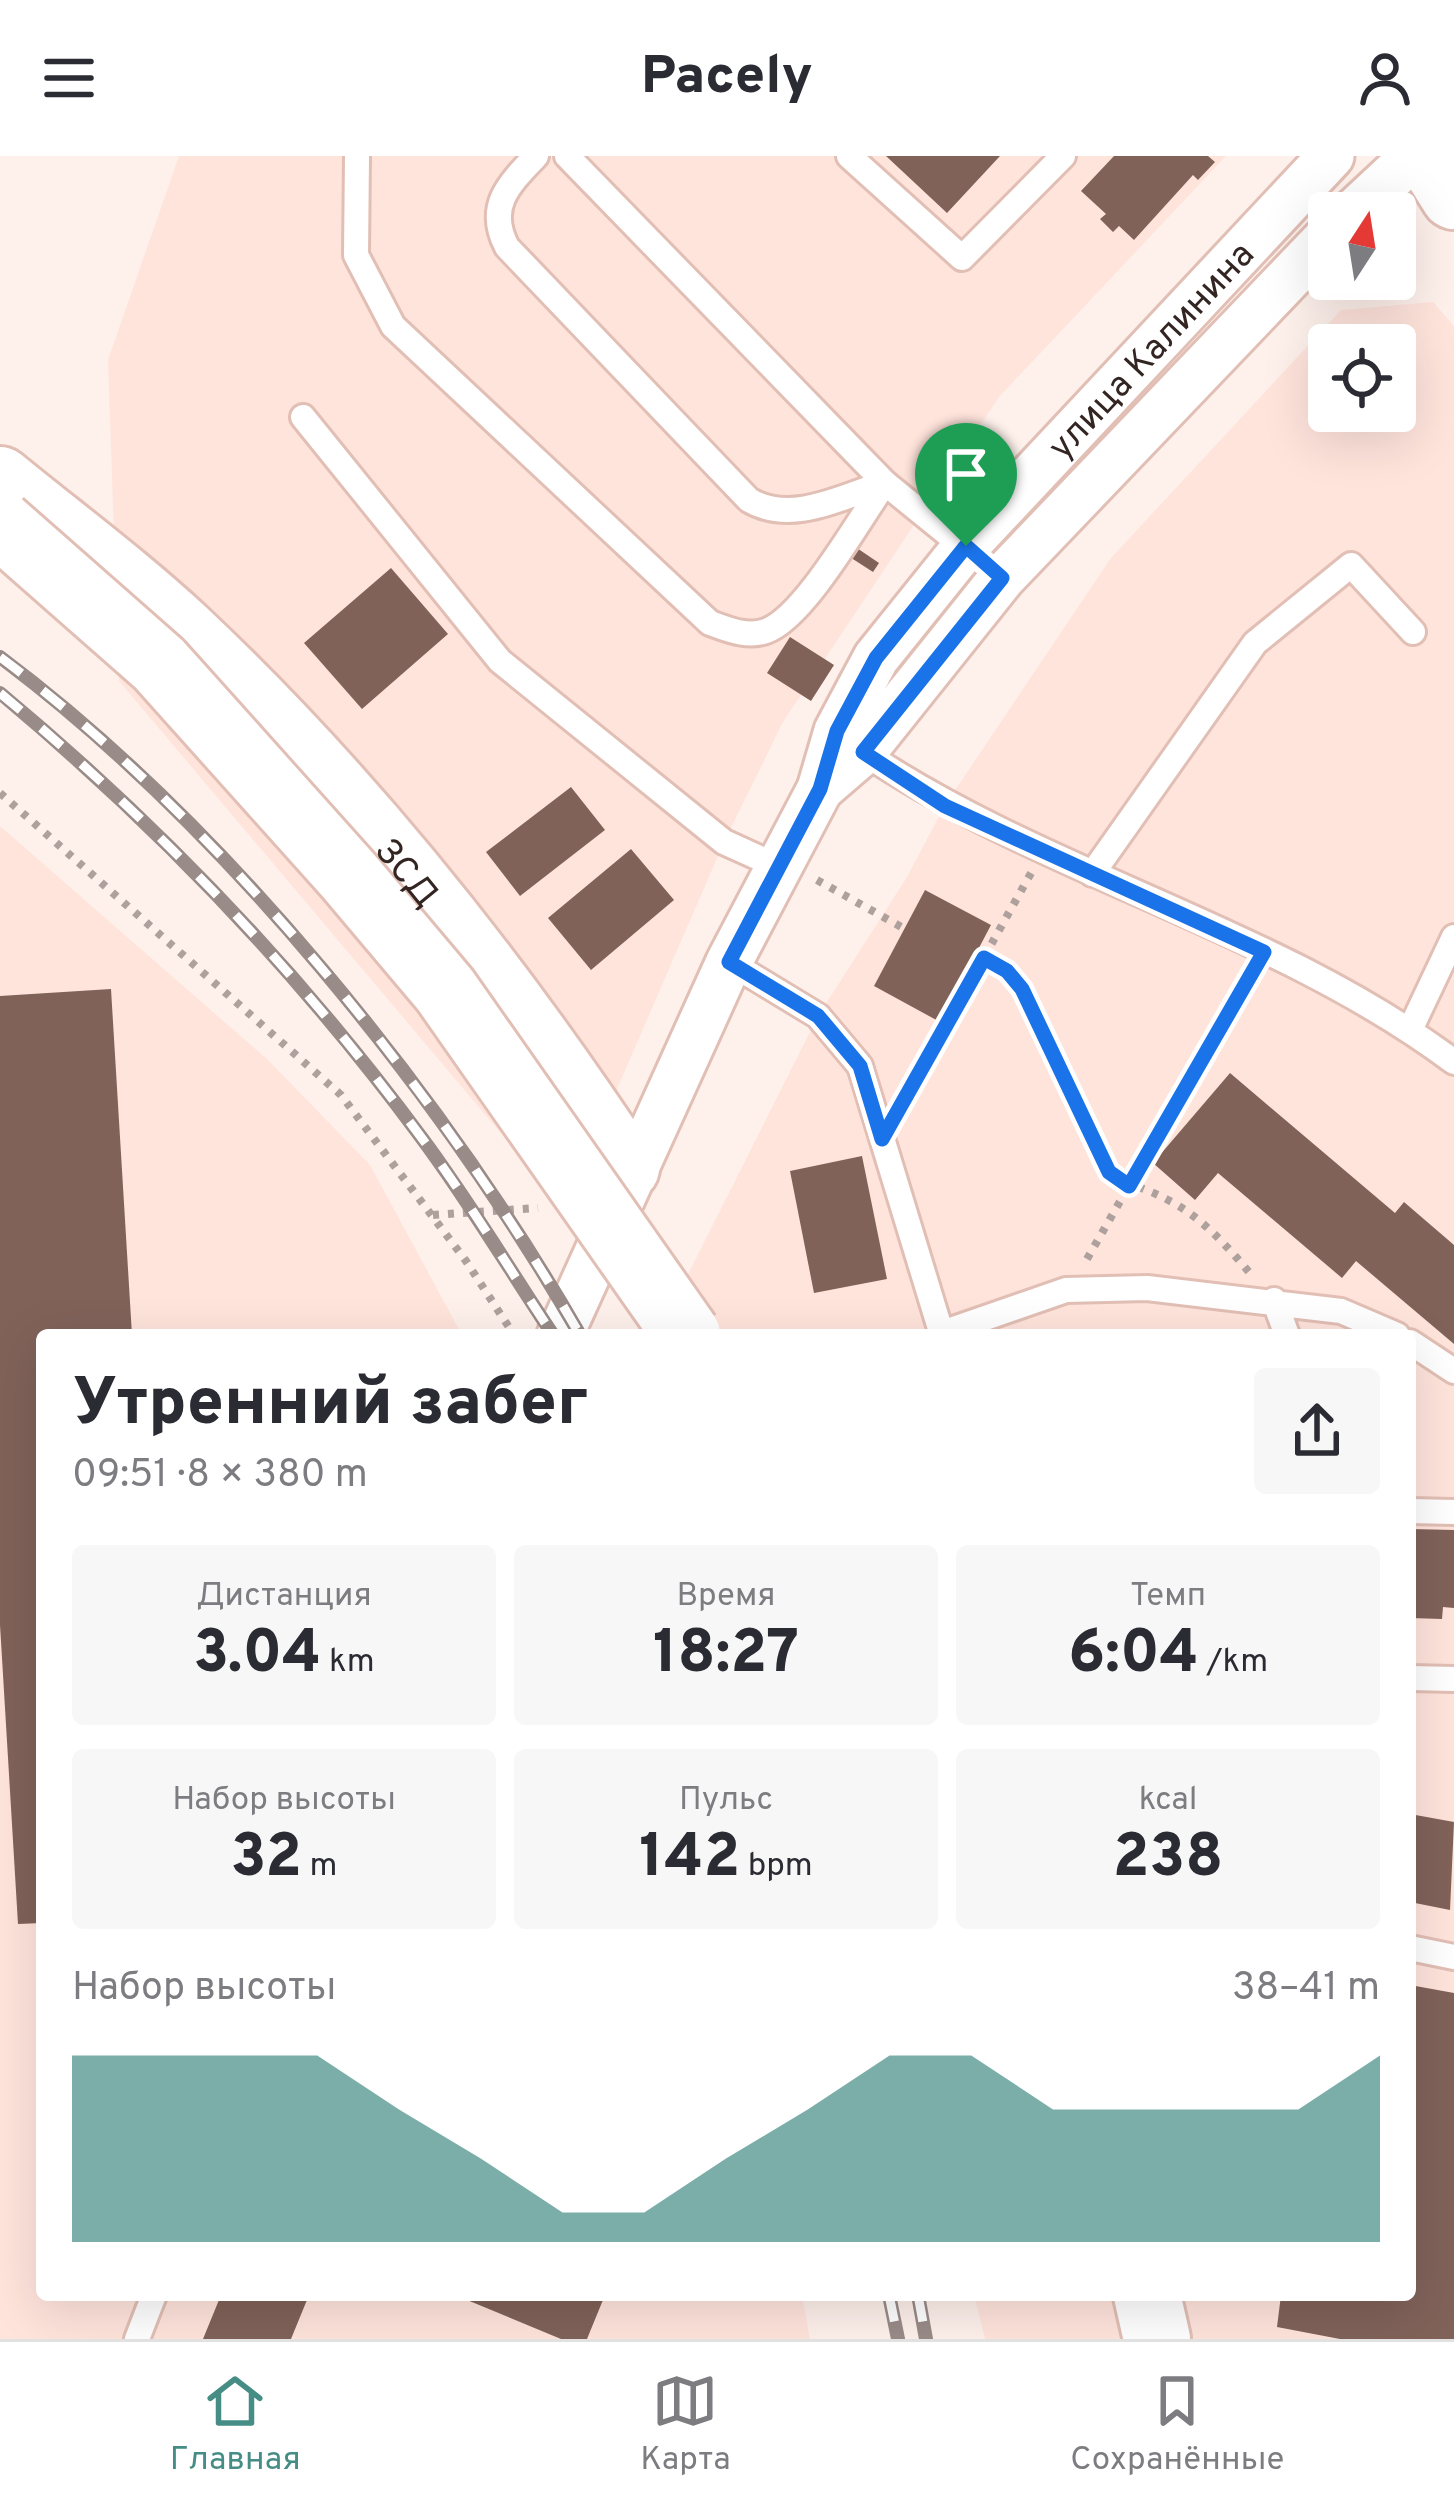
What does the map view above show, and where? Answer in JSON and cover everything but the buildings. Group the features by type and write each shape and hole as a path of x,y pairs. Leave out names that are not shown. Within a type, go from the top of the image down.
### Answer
{"main road":[{"path":"1429,156 1454,196"},
{"name":"ЗСД","path":"0,480 183,631 390,847 536,1036 732,1329"},
{"name":"ЗСД","path":"0,524 159,664 390,924 531,1106 683,1329"},
{"path":"1107,2301 1116,2339"},
{"path":"1148,2301 1157,2339"}],"street":[{"name":"улица Калинина","path":"563,1329 729,962 797,873 837,731 876,658 966,546 1331,156"},
{"path":"1375,192 1414,156"},
{"name":"улица Калинина","path":"820,789 863,752 1002,578 1308,258"}],"lane":[{"path":"358,156 356,255 393,326 710,623 737,633 764,632 791,614 885,483"},
{"path":"536,156 497,204 496,226 507,247 749,500 768,511 790,512 885,483"},
{"path":"567,156 885,483 1002,578"},
{"path":"849,156 962,259 1063,156"},
{"path":"303,417 500,662 724,842 797,873"},
{"path":"1092,874 1256,644 1351,566 1413,632"},
{"path":"863,752 945,806 1264,952 1410,1030 1454,1062"},
{"path":"1410,1030 1454,937"},
{"path":"729,962 818,1016 860,1066 940,1329"},
{"path":"956,1329 1066,1290 1147,1288 1341,1311 1383,1329"},
{"path":"1274,1300 1285,1329"},
{"path":"1416,1346 1454,1371"},
{"path":"1416,1510 1454,1512"},
{"path":"1416,1678 1454,1679"},
{"path":"1416,1949 1454,1957"},
{"path":"137,2339 152,2301"}],"path":[{"path":"0,793 341,1095 510,1329"},
{"path":"882,1139 1043,852"},
{"path":"797,873 905,928"},
{"path":"1066,1290 1118,1212 1264,952"},
{"path":"984,958 1007,971 1022,989 1109,1172 1129,1186 1168,1200 1214,1232 1274,1300"},
{"path":"432,1215 544,1208"}],"shaded area":[{"path":"179,156 1226,156 999,397 783,722 724,842 565,1209 119,681 108,360"},
{"path":"1433,302 1454,326 1454,2339 985,2339 976,2301 1416,2301 1416,1329 661,1329 818,1016 907,877 945,805 1111,558 1308,346 1308,432 1416,432 1416,324 1328,324 1341,310"},
{"path":"0,826 268,1060 370,1165 459,1329 36,1329 36,2301 803,2301 810,2339 0,2339"}],"railway":[{"path":"0,657 165,799 322,968 462,1151 576,1329"},
{"path":"0,693 170,848 326,1016 439,1161 549,1329"},
{"path":"890,2301 898,2339"},
{"path":"919,2301 926,2339"}],"route":[{"path":"966,546 1002,578 863,752 945,806 1264,952 1137,1164 1129,1186 1109,1172 1022,989 1007,971 984,958 882,1139 860,1066 818,1016 729,962 820,789 837,731 876,658 966,546"}]}
